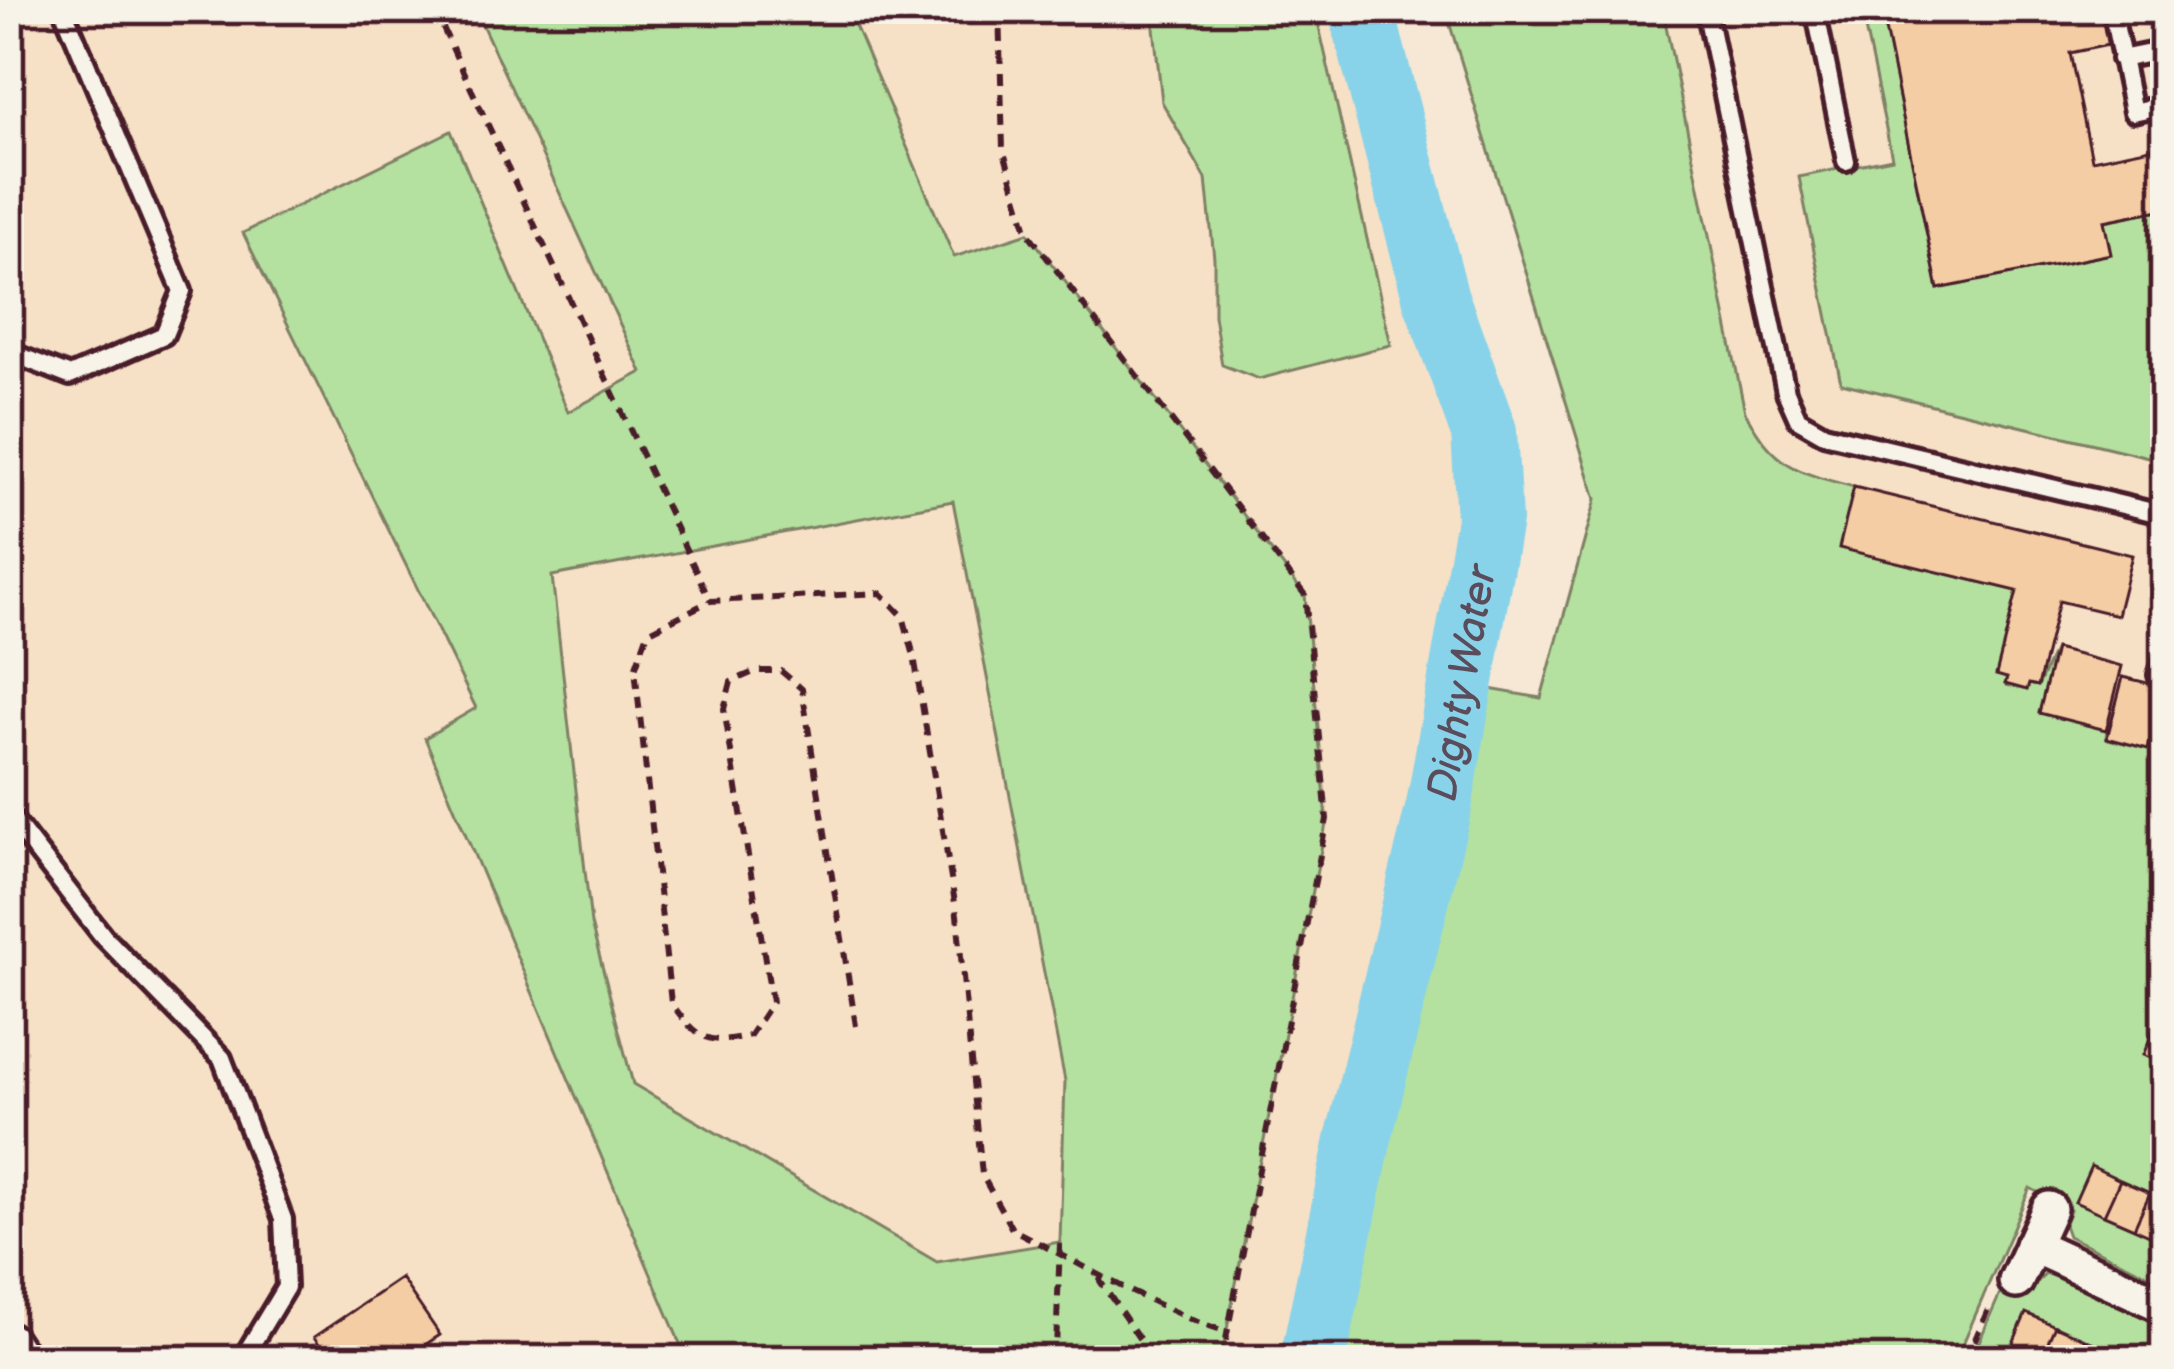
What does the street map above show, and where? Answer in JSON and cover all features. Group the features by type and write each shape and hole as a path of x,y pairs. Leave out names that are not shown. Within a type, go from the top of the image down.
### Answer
{"street":[{"path":"2016,1281 2049,1209"},
{"path":"2032,1245 2165,1306"},
{"path":"9,1340 22,1360"}],"lane":[{"path":"9,352 70,376 164,335 182,290 62,9"},
{"path":"1706,9 1786,392 1798,419 1824,434 2165,515"},
{"path":"1815,9 1846,161"},
{"path":"2112,9 2133,112 2165,105"},
{"path":"2122,59 2165,50"},
{"path":"9,814 103,936 222,1058 283,1219 286,1287 242,1360"}],"path":[{"path":"434,9 710,601"},
{"path":"999,9 1003,149 1028,233 1305,596 1327,819 1222,1360"},
{"path":"856,1026 802,689 781,670 756,670 731,682 724,710 772,1002 750,1035 720,1042 690,1030 671,1003 635,670 648,632 710,601 881,593 903,616 914,656 957,915 982,1175 1012,1229 1192,1320 1227,1332"},
{"path":"1053,1360 1060,1242"},
{"path":"1102,1276 1100,1281 1157,1360"},
{"path":"1966,1360 2000,1284 2016,1281"}],"shaded area":[{"path":"9,9 1361,9 1436,299 1484,432 1489,520 1439,806 1358,1141 1313,1360 9,1360"},
{"path":"1445,9 2165,9 2165,841 1541,699 1596,499"}],"green space":[{"path":"475,9 848,9 954,257 1028,233 1305,595 1327,819 1221,1360 687,1360 425,738 476,708 243,233 451,131 568,412 642,372","holes":["953,501 1065,1081 1060,1242 937,1262 633,1084 591,924 552,576"]},
{"path":"1152,9 1315,9 1391,345 1259,379 1222,365 1214,316 1206,179 1162,102"},
{"path":"1445,9 1667,9 1663,11 1745,412 1756,430 1789,464 1854,487 1840,548 2017,591 1997,675 2007,678 2006,685 2027,690 2029,684 2038,686 2055,649 2040,713 2106,730 2108,739 2148,749 2165,747 2165,957 2157,968 2165,971 2165,1283 2068,1236 2064,1225 2070,1210 2030,1188 1956,1360 1313,1360 1358,1141 1439,806 1461,684 1541,698 1596,499"},
{"path":"1861,9 1881,9 1938,289 2110,254 2104,221 2165,209 2165,461 1841,383 1799,177 1892,158"},
{"path":"2047,1273 2165,1327 2165,1360 1971,1360 2003,1287 2023,1294"}],"building":[{"path":"1881,9 2101,9 2108,45 2070,53 2092,160 2165,145 2165,209 2104,221 2111,254 1938,289"},
{"path":"1854,487 2132,555 2117,615 2059,601 2038,686 2029,684 2027,690 2005,684 2007,678 1996,675 2017,591 1839,548"},
{"path":"2055,649 2122,666 2106,730 2039,713"},
{"path":"2123,677 2164,687 2148,749 2107,738"},
{"path":"2158,1020 2165,1023 2165,1065 2143,1055"},
{"path":"2091,1166 2120,1180 2104,1215 2075,1202"},
{"path":"2120,1180 2150,1193 2134,1228 2104,1215"},
{"path":"2150,1193 2165,1199 2163,1241 2134,1228"},
{"path":"401,1278 440,1335 402,1360 330,1360 314,1337"},
{"path":"2026,1313 2055,1326 2040,1360 2011,1348"},
{"path":"2055,1326 2085,1339 2076,1360 2040,1360"},
{"path":"2085,1339 2114,1352 2111,1360 2076,1360"}],"waterway":[{"name":"Dighty Water","path":"1313,1360 1358,1141 1439,806 1489,520 1484,432 1436,299 1361,9"}]}
